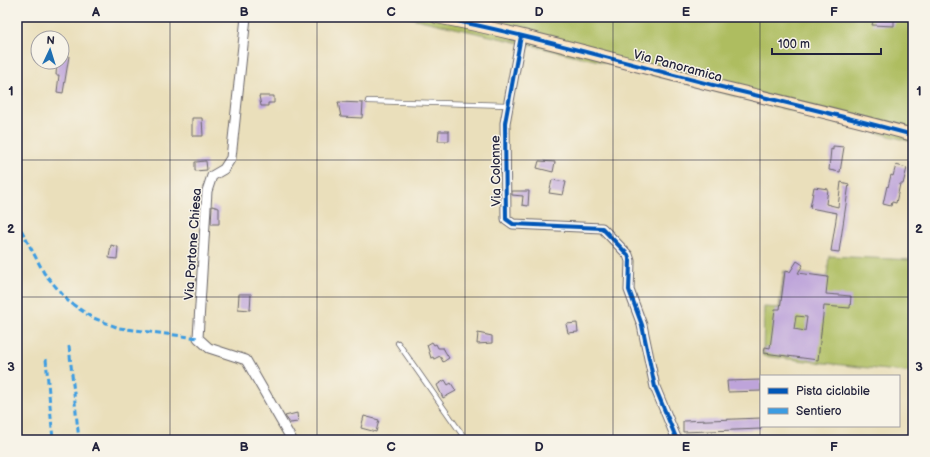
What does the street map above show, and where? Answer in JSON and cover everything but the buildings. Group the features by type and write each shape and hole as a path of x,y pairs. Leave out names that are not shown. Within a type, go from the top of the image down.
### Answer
{"street":[{"name":"Via Portone Chiesa","path":"246,17 231,158 224,169 212,176 207,191 198,338 209,348 246,360 292,440"},
{"name":"Via Panoramica","path":"437,17 521,36 821,110 913,135"},
{"name":"Via Colonne","path":"521,36 505,122 506,219 512,224 602,228 628,255 630,260 629,290 642,325 655,387 677,440"}],"lane":[{"path":"368,101 508,105"},
{"path":"398,343 466,440"}],"green space":[{"path":"407,17 913,17 913,142 599,61"},
{"path":"829,256 913,260 913,373 763,356 764,307 779,308 784,271 827,277"}],"marked path":[{"path":"17,222 44,273 68,301 91,317 119,328 198,338"},
{"path":"69,346 79,440"},
{"path":"46,359 53,440"}],"cycle path":[{"path":"437,17 541,40 913,135"},
{"path":"521,36 505,123 506,219 513,224 602,228 628,255 630,261 629,290 642,325 655,387 677,440"}]}
